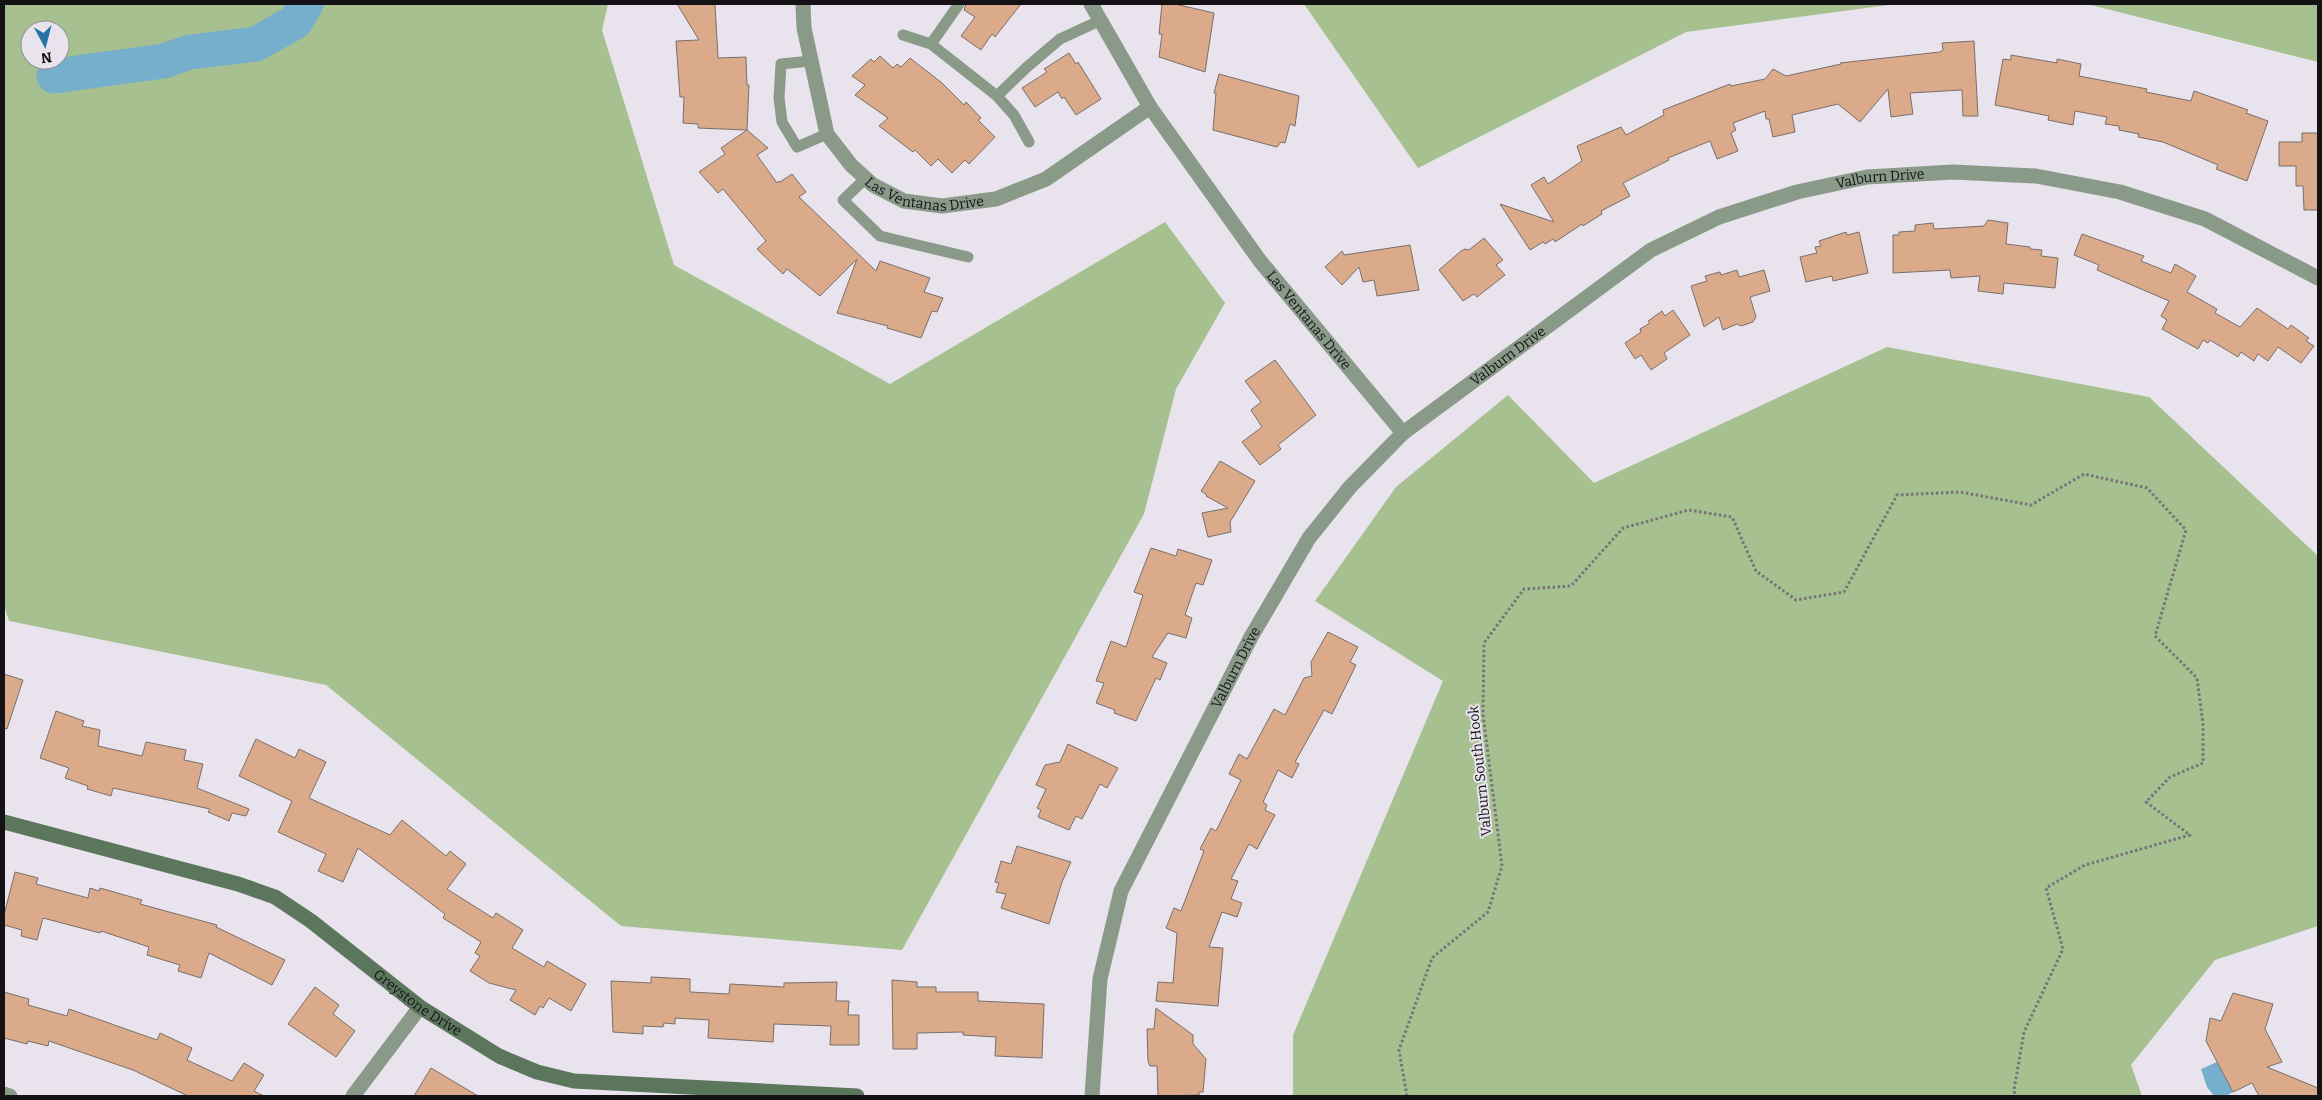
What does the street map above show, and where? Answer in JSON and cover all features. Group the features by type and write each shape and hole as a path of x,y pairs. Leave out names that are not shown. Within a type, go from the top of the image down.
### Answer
{"street":[{"name":"Las Ventanas Drive","path":"803,4 804,28 827,134 851,165 873,185 904,201 942,206 996,199 1046,179 1150,107"},
{"name":"Las Ventanas Drive","path":"1091,4 1150,107 1260,261 1403,433"},
{"name":"Valburn Drive","path":"1092,1096 1100,979 1121,891 1251,637 1309,538 1350,487 1403,433 1651,250 1719,218 1797,192 1867,177 1953,172 2036,176 2120,192 2205,219 2318,278"},
{"name":"Greystone Drive","path":"4,822 238,884 275,898 311,921 420,1007 499,1056 537,1072 574,1081 770,1093 857,1096"},
{"path":"353,1096 420,1007"},
{"path":"4,1094 10,1096"}],"lane":[{"path":"931,44 959,4"},
{"path":"998,96 1027,67 1060,39 1100,21"},
{"path":"903,35 931,44 998,96 1014,116 1029,142"},
{"path":"811,60 782,64 779,98 782,122 797,147 827,134"},
{"path":"866,178 843,200 880,236 968,257"}],"path":[{"name":"Valburn South Hook","path":"1406,1096 1399,1050 1432,958 1488,912 1502,866 1483,714 1484,643 1524,589 1571,586 1623,528 1689,510 1732,517 1756,571 1796,600 1844,592 1897,495 1960,492 2031,505 2084,474 2147,488 2186,530 2155,636 2197,678 2203,724 2203,763 2170,777 2146,802 2190,835 2085,866 2046,888 2063,949 2024,1032 2014,1090 2015,1096"}],"green space":[{"path":"4,4 608,4 602,30 674,265 890,384 1165,222 1225,303 1176,389 1144,514 902,950 621,926 326,685 9,621 4,605"},
{"path":"1304,4 1896,4 1686,32 1418,168"},
{"path":"2087,4 2318,4 2318,62"},
{"path":"1887,347 2149,397 2318,556 2318,926 2215,960 2131,1065 2142,1096 1293,1096 1293,1035 1443,681 1315,601 1396,487 1508,395 1594,483"}],"water":[{"path":"2217,1062 2233,1092 2226,1096 2214,1096 2207,1087 2201,1069"}],"building":[{"path":"677,4 715,4 718,58 746,57 747,85 749,85 747,130 698,128 698,124 683,123 684,97 680,97 676,41 699,40"},
{"path":"966,4 1021,4 995,37 992,34 981,50 961,36 975,17 964,10"},
{"path":"1162,4 1175,4 1214,13 1205,72 1159,57 1162,34 1159,34"},
{"path":"1974,41 1978,116 1963,116 1962,90 1910,93 1913,114 1891,117 1888,89 1860,122 1838,104 1792,115 1795,132 1773,137 1765,111 1733,123 1736,130 1731,133 1738,151 1717,159 1710,141 1668,158 1669,160 1623,183 1630,196 1601,211 1602,214 1583,226 1582,224 1555,242 1553,239 1545,244 1543,242 1530,250 1500,204 1554,222 1531,185 1544,177 1548,184 1582,161 1577,146 1621,127 1626,135 1664,115 1663,110 1730,84 1731,86 1765,79 1773,69 1786,76 1840,63 1940,52 1943,50 1942,43"},
{"path":"1069,53 1076,64 1078,62 1101,99 1076,115 1064,97 1062,99 1058,92 1035,107 1022,88 1047,72 1044,69"},
{"path":"2011,55 2057,63 2057,59 2081,64 2079,76 2147,89 2146,92 2191,101 2194,91 2248,110 2246,113 2268,121 2247,181 2216,169 2218,165 2163,142 2138,137 2139,134 2119,130 2119,126 2105,124 2107,117 2075,111 2073,125 2048,120 2049,116 1995,105 2003,59 2011,60"},
{"path":"880,56 893,68 897,64 901,67 910,58 942,83 964,105 966,102 981,118 978,120 995,137 969,164 965,160 952,173 938,159 931,166 915,150 913,152 879,126 888,118 855,95 865,85 852,76 871,59 874,62"},
{"path":"1219,74 1299,96 1295,126 1290,124 1285,143 1281,142 1277,147 1213,130 1216,93 1214,93"},
{"path":"747,130 768,148 757,155 777,183 792,174 806,192 799,197 876,271 880,261 930,278 924,292 943,298 937,312 932,311 921,338 887,328 888,326 837,313 857,259 820,296 787,269 783,274 757,249 766,241 723,189 718,193 699,172 725,154 721,148"},
{"path":"2302,133 2318,133 2318,210 2304,210 2303,186 2296,186 2296,166 2279,166 2279,142 2302,142"},
{"path":"1988,220 2008,223 2006,244 2042,250 2041,256 2058,258 2055,288 2004,283 2003,294 1978,291 1980,276 1951,278 1950,270 1893,273 1893,235 1899,235 1899,232 1915,231 1915,225 1933,223 1934,229 1984,226"},
{"path":"1846,232 1847,235 1859,232 1868,273 1833,281 1832,276 1806,282 1800,257 1817,253 1815,247 1821,246 1819,241"},
{"path":"2082,234 2144,256 2141,261 2171,273 2175,264 2196,276 2187,292 2217,309 2215,313 2240,327 2257,308 2288,329 2291,325 2309,338 2306,341 2314,346 2301,363 2278,347 2268,361 2258,354 2254,361 2241,352 2238,357 2210,340 2208,343 2203,340 2198,349 2162,329 2167,320 2161,316 2169,301 2097,270 2099,265 2074,255"},
{"path":"1484,238 1503,260 1496,265 1505,275 1477,297 1474,294 1463,301 1439,270 1461,251 1469,250"},
{"path":"1410,245 1419,290 1377,296 1374,280 1363,282 1359,267 1342,285 1325,267 1342,251 1344,255"},
{"path":"1737,270 1739,277 1764,270 1770,291 1750,297 1756,317 1753,322 1741,326 1737,324 1723,330 1719,317 1704,327 1691,286 1707,281 1705,276 1720,272 1721,275"},
{"path":"1673,310 1690,335 1664,353 1667,359 1651,370 1641,355 1635,359 1625,343 1641,332 1640,329 1650,323 1648,321 1662,311 1665,316"},
{"path":"1275,360 1316,415 1278,445 1281,449 1260,465 1242,442 1262,427 1251,410 1261,402 1245,381"},
{"path":"1220,461 1255,481 1230,522 1231,532 1208,537 1202,513 1228,508 1206,496 1201,491"},
{"path":"1151,548 1176,556 1178,549 1212,560 1203,585 1196,583 1185,615 1192,618 1186,638 1168,633 1152,657 1167,663 1160,680 1156,678 1136,721 1114,713 1115,710 1096,703 1104,683 1096,681 1111,641 1126,647 1143,595 1134,592"},
{"path":"1328,632 1358,647 1350,662 1356,665 1332,714 1324,710 1295,762 1299,764 1292,778 1278,770 1263,802 1267,805 1265,810 1275,815 1257,849 1249,844 1231,879 1238,881 1231,899 1242,903 1237,917 1222,912 1209,947 1223,948 1218,1006 1156,1001 1158,982 1173,983 1177,933 1166,928 1174,908 1181,911 1204,851 1200,849 1211,828 1216,831 1241,780 1229,774 1239,754 1247,759 1274,709 1285,715 1304,678 1312,676 1311,662"},
{"path":"4,674 23,680 7,729 4,728"},
{"path":"56,711 84,721 82,726 100,730 98,746 142,756 146,742 186,750 184,760 203,764 197,788 249,809 246,816 232,813 229,821 208,812 210,809 113,788 111,796 87,789 88,786 65,778 69,768 40,758"},
{"path":"256,739 295,758 299,749 326,762 309,798 390,835 402,820 446,856 450,851 466,864 447,889 493,918 496,913 523,930 512,948 544,967 547,961 586,984 571,1011 549,998 543,1008 540,1006 535,1015 510,1000 516,990 489,983 470,971 480,956 475,953 481,942 443,918 445,914 358,848 343,882 318,871 326,854 278,832 292,801 239,776"},
{"path":"1068,744 1118,768 1107,788 1100,784 1082,819 1076,816 1069,830 1038,817 1041,810 1037,808 1046,789 1036,785 1045,765 1060,762"},
{"path":"1017,846 1071,862 1062,882 1049,924 1001,908 1006,894 996,892 999,883 995,882 1001,861 1011,864"},
{"path":"15,872 38,878 36,884 88,898 90,888 99,891 100,888 142,900 140,904 217,925 216,927 285,960 272,985 209,953 201,978 178,971 180,965 147,955 149,947 101,931 100,933 43,918 37,940 21,936 22,930 4,925 4,915"},
{"path":"651,977 690,979 690,992 729,994 730,984 784,987 784,983 837,982 836,1001 849,1001 848,1015 859,1015 859,1045 830,1045 831,1026 774,1024 773,1042 708,1038 709,1020 675,1018 675,1024 664,1023 663,1027 643,1026 643,1034 613,1032 611,981 651,983"},
{"path":"892,980 917,982 917,987 936,987 936,992 978,992 978,1001 1044,1004 1042,1058 995,1056 996,1037 963,1035 963,1032 917,1033 917,1049 893,1049"},
{"path":"315,987 339,1005 333,1014 355,1031 336,1057 288,1024"},
{"path":"4,992 29,999 28,1005 67,1016 69,1009 157,1040 160,1033 192,1048 187,1060 232,1081 244,1063 264,1075 254,1091 264,1096 188,1096 133,1070 49,1041 48,1046 28,1041 27,1044 4,1038"},
{"path":"2233,993 2273,1004 2265,1029 2282,1062 2267,1067 2318,1088 2318,1096 2259,1096 2252,1083 2233,1092 2206,1041 2210,1018 2221,1021"},
{"path":"1156,1008 1193,1035 1193,1044 1206,1059 1203,1092 1199,1092 1199,1095 1158,1096 1157,1066 1150,1066 1148,1061 1147,1029 1154,1029"},
{"path":"431,1068 478,1096 414,1096"}],"waterway":[{"path":"54,76 164,61 190,52 256,44 295,22 306,4"}]}
